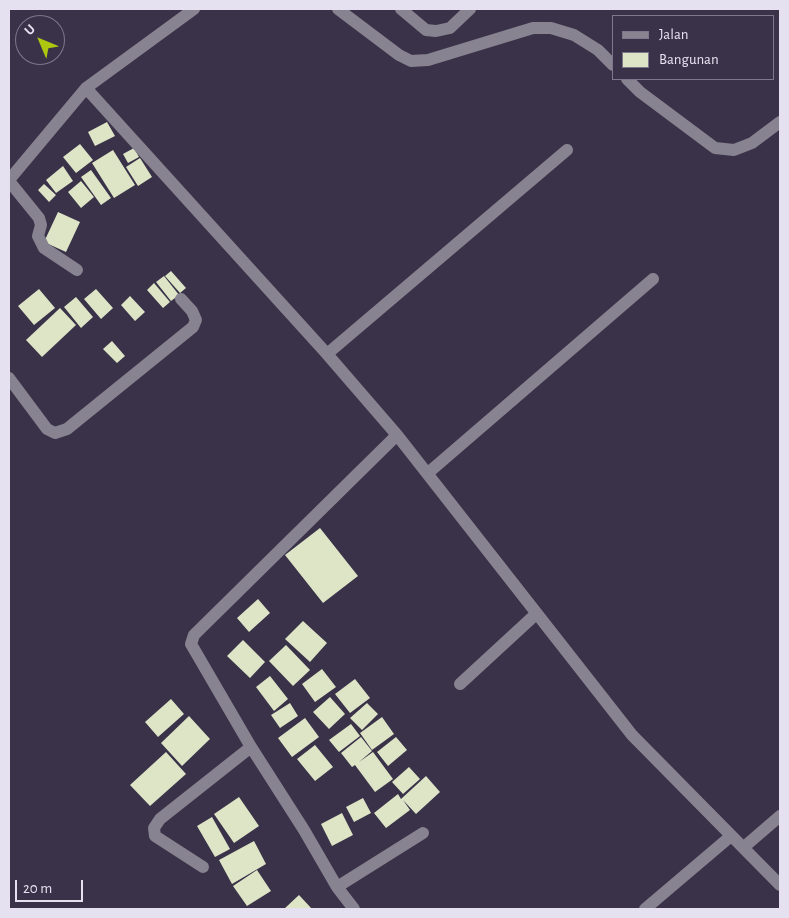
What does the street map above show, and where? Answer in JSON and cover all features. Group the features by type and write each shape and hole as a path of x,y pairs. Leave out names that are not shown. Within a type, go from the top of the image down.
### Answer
{"street":[{"path":"77,270 44,248 38,236 40,218 9,181 86,88 194,9"},
{"path":"338,9 399,55 411,61 428,60 534,28 551,28 574,35 598,50 612,64"},
{"path":"401,9 426,30 436,31 450,28 470,9"},
{"path":"628,80 640,92 715,148 734,150 752,143 780,122"},
{"path":"86,88 327,354 397,435 632,735 780,885"},
{"path":"327,354 567,150"},
{"path":"428,473 653,279"},
{"path":"9,378 47,428 55,433 67,429 193,327 196,320 192,311 181,299"},
{"path":"354,909 336,887 304,830 251,747 191,644 194,635 397,435"},
{"path":"460,684 536,614"},
{"path":"203,867 155,836 154,828 160,819 251,747"},
{"path":"744,847 780,816"},
{"path":"336,887 423,833"},
{"path":"645,909 731,836"}],"building":[{"path":"107,122 115,136 95,146 88,132"},
{"path":"80,144 93,160 76,173 63,157"},
{"path":"134,148 139,157 128,163 123,154"},
{"path":"113,150 135,185 114,198 92,163"},
{"path":"140,158 152,177 138,186 126,167"},
{"path":"63,166 73,181 56,193 46,180"},
{"path":"91,170 111,198 101,205 81,177"},
{"path":"81,181 94,197 81,208 68,192"},
{"path":"44,184 56,195 49,202 38,190"},
{"path":"58,212 80,222 66,252 44,242"},
{"path":"171,271 186,288 180,293 165,276"},
{"path":"164,276 179,295 171,301 156,282"},
{"path":"154,283 170,302 163,308 147,290"},
{"path":"39,289 55,308 34,325 18,306"},
{"path":"96,289 113,308 101,319 84,299"},
{"path":"130,296 145,312 135,321 121,305"},
{"path":"76,297 93,317 81,328 64,307"},
{"path":"60,308 76,325 42,357 26,340"},
{"path":"112,341 125,356 117,363 103,349"},
{"path":"320,528 358,576 323,603 285,555"},
{"path":"258,599 270,613 249,632 237,618"},
{"path":"303,621 327,643 310,662 285,639"},
{"path":"243,640 265,662 250,678 227,656"},
{"path":"286,645 310,670 293,686 269,661"},
{"path":"322,669 336,687 315,702 302,684"},
{"path":"270,676 288,699 274,711 256,687"},
{"path":"355,679 370,698 350,713 335,694"},
{"path":"330,697 345,714 329,729 313,712"},
{"path":"171,699 184,714 158,737 145,722"},
{"path":"290,703 298,716 280,728 271,715"},
{"path":"367,703 378,714 362,730 350,718"},
{"path":"189,716 210,739 182,766 161,743"},
{"path":"382,717 394,734 372,750 360,733"},
{"path":"305,718 319,737 292,757 278,738"},
{"path":"351,724 360,736 339,752 329,740"},
{"path":"361,737 372,751 359,762 373,752 393,779 375,792 355,765 352,767 341,753"},
{"path":"396,737 407,750 388,766 377,752"},
{"path":"315,745 333,767 315,781 297,759"},
{"path":"166,752 186,774 150,806 130,785"},
{"path":"409,767 420,779 403,794 392,782"},
{"path":"426,776 440,792 416,814 403,800 410,810 386,828 374,813 398,794 401,799"},
{"path":"239,797 259,826 234,843 214,814"},
{"path":"363,798 371,813 354,822 346,807"},
{"path":"342,813 353,835 332,846 321,824"},
{"path":"212,817 230,849 215,857 197,826"},
{"path":"254,841 266,864 232,884 219,860"},
{"path":"257,870 271,891 247,906 233,886"},
{"path":"299,895 312,909 284,909"}]}
